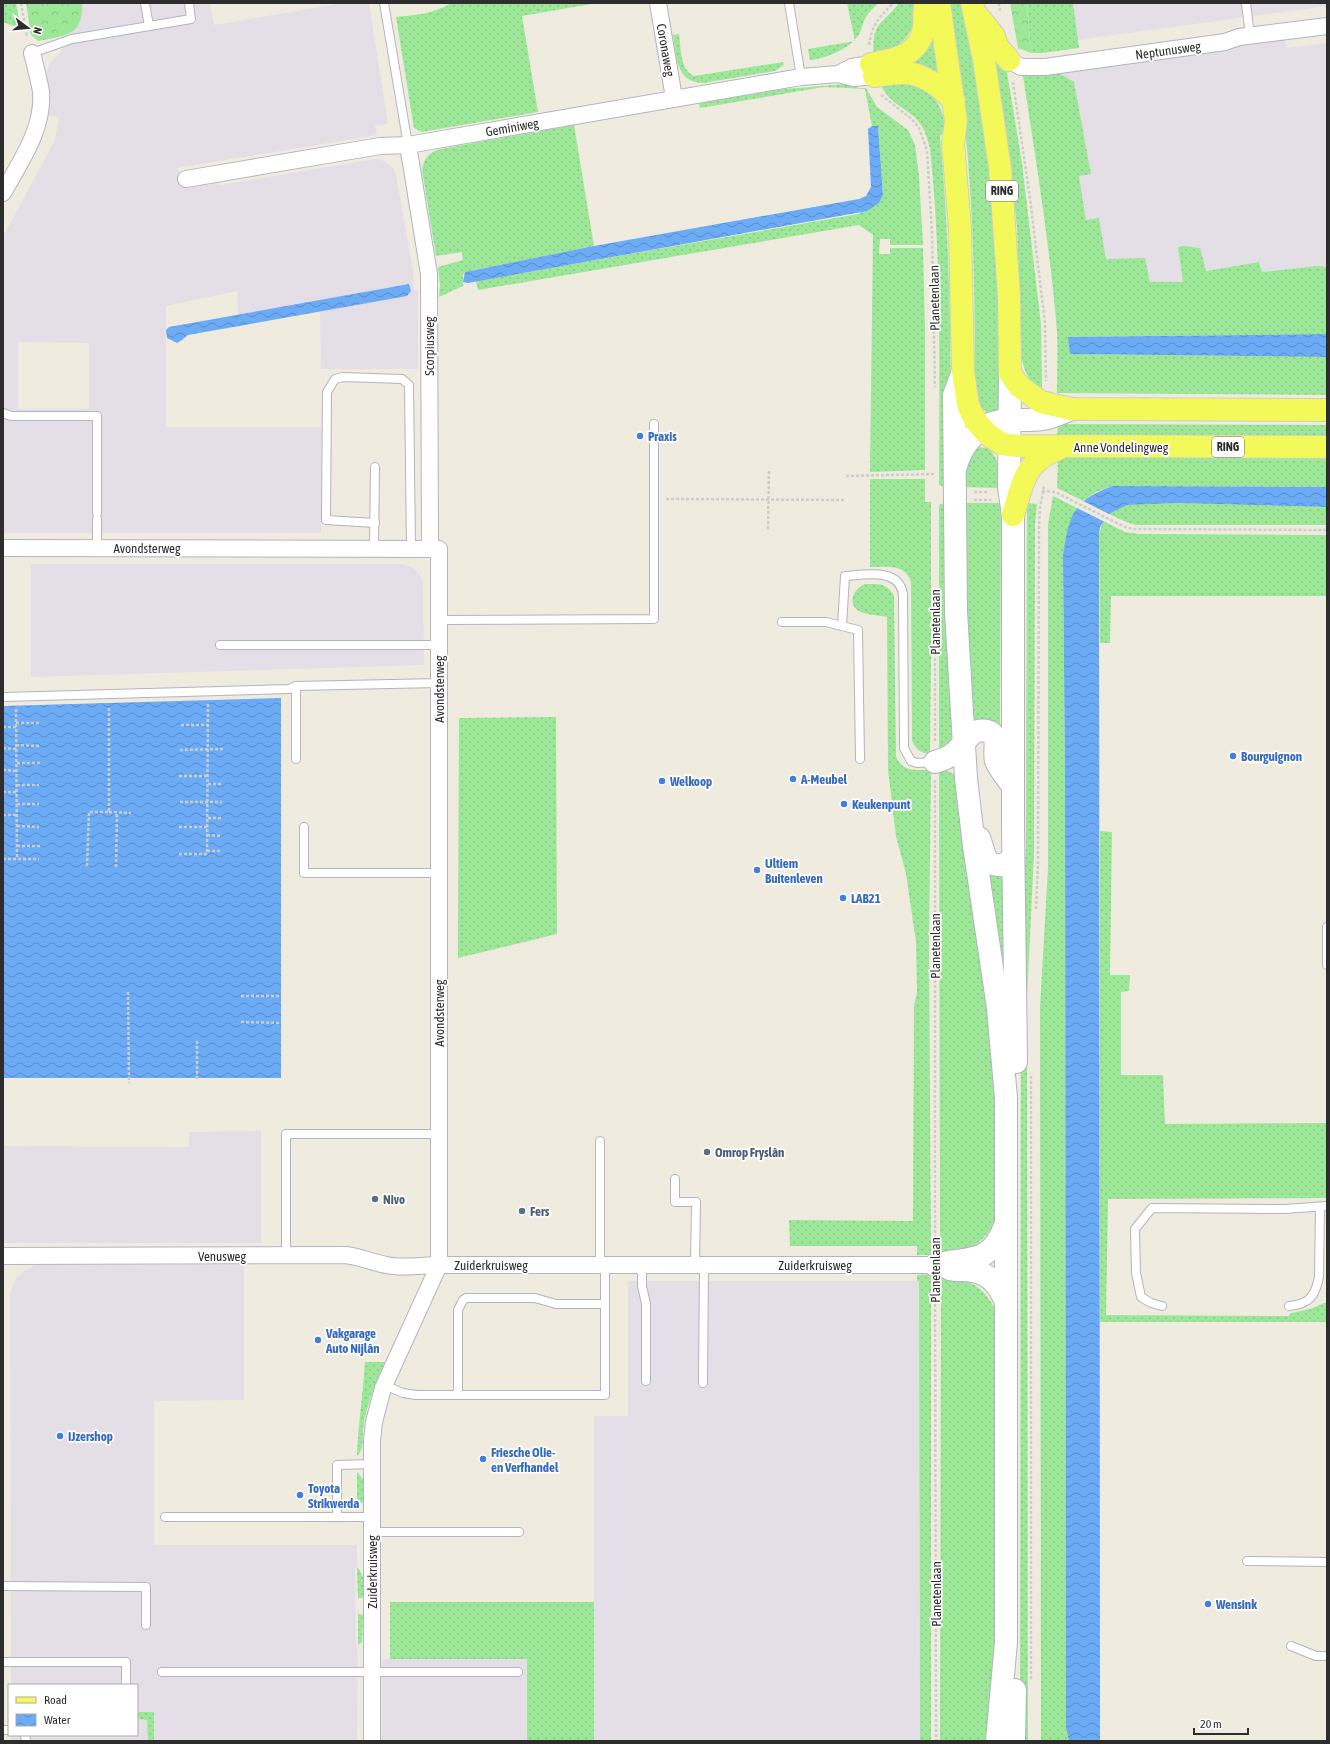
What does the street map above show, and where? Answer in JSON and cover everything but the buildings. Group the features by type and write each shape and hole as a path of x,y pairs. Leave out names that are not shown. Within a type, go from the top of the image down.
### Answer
{"main road":[{"path":"872,70 910,52 918,44 924,29 926,3"},
{"name":"Planetenlaan","path":"939,3 956,121 953,144 960,229 963,371 954,395 941,471 956,612 966,778 998,1008 1006,1098 1006,1642 997,1741"},
{"path":"973,7 994,36 998,46 1009,60"},
{"name":"RING","path":"973,7 984,60 1000,168 1009,295 1010,373"},
{"path":"872,70 902,73 930,80 954,101"},
{"name":"Anne Vondelingweg","path":"963,371 968,405 975,420 981,429 995,440 1010,446 1327,447"},
{"path":"1010,373 1019,386 1041,402 1071,410 1327,410"},
{"path":"1010,373 1009,487 1013,514 1013,856 1016,1091 1014,1741"},
{"name":"Planetenlaan","path":"941,471 958,457 968,442 981,429 1000,421 1043,420 1071,410"},
{"path":"1013,514 1024,480 1033,464 1048,452 1064,447"},
{"path":"935,762 947,758 964,744 971,734 980,730 991,732 995,740 996,761 1013,787"},
{"path":"935,762 960,769 966,778"},
{"path":"971,821 982,845 985,857 989,863 1003,866 1008,864 1013,856"},
{"path":"935,1265 955,1260 970,1260 985,1254 996,1244 1006,1225"},
{"path":"935,1265 954,1270 973,1270 987,1276 998,1286 1005,1300"}],"street":[{"name":"Coronaweg","path":"658,3 674,98"},
{"name":"Neptunusweg","path":"1009,60 1021,66 1045,67 1225,42 1239,37 1327,26"},
{"path":"3,193 31,142 38,120 40,92 32,53"},
{"name":"Geminiweg","path":"186,179 380,146 408,145 801,77 838,74 852,67 872,70"},
{"name":"Scorpiusweg","path":"408,145 429,274 430,549"},
{"name":"Avondsterweg","path":"3,548 439,549 439,1265"},
{"name":"Venusweg","path":"3,1256 346,1256 394,1266 439,1265"},
{"name":"Zuiderkruisweg","path":"372,1741 372,1440 374,1422 384,1385 439,1265 935,1265"}],"lane":[{"path":"146,3 149,26"},
{"path":"32,53 72,39 191,18 189,3"},
{"path":"384,3 408,145"},
{"path":"789,3 801,77"},
{"path":"1246,3 1250,36"},
{"path":"375,523 326,520 327,392 335,379 343,377 402,379 409,385 411,549"},
{"path":"3,413 11,416 97,416 97,548"},
{"path":"439,620 654,619 654,424"},
{"path":"374,548 375,467"},
{"path":"842,626 845,576 887,575 892,577 900,584 902,594 904,748 907,756 911,760 917,762 935,762"},
{"path":"782,622 826,622 858,630 860,759"},
{"path":"220,646 439,645"},
{"path":"3,697 209,692 289,689 296,686 439,683"},
{"path":"296,686 296,759"},
{"path":"304,827 304,873 439,873"},
{"path":"1327,927 1327,965"},
{"path":"286,1256 286,1134 440,1134"},
{"path":"384,1385 416,1395 605,1395 605,1304 602,1265 600,1141"},
{"path":"675,1179 675,1202 696,1202 700,1265 703,1383"},
{"path":"1162,1306 1151,1303 1142,1297 1136,1273 1135,1229 1152,1208 1285,1209 1324,1206 1317,1288 1310,1300 1301,1305 1289,1306"},
{"path":"642,1265 642,1286 646,1304 646,1381"},
{"path":"458,1395 458,1310 463,1300 466,1298 535,1298 556,1304 605,1304"},
{"path":"337,1517 337,1464 372,1464"},
{"path":"165,1517 337,1517 372,1525 519,1532"},
{"path":"1247,1561 1327,1562"},
{"path":"3,1586 146,1587 146,1625"},
{"path":"1291,1646 1316,1656 1327,1656"},
{"path":"3,1662 126,1662 126,1684"},
{"path":"162,1672 518,1672"}],"path":[{"path":"21,3 32,53"},
{"name":"Planetenlaan","path":"927,150 932,240 935,390"},
{"path":"768,530 769,470"},
{"path":"846,476 941,471"},
{"path":"934,480 941,471"},
{"path":"1044,491 1055,492 1125,527 1141,530 1327,530"},
{"path":"654,499 846,500"},
{"path":"973,500 994,500"},
{"name":"Planetenlaan","path":"935,622 936,1741"},
{"path":"179,854 207,854 209,692"},
{"path":"109,694 109,812"},
{"path":"16,697 17,859"},
{"path":"16,723 39,723"},
{"path":"181,725 208,725"},
{"path":"3,727 16,727"},
{"path":"16,745 39,746"},
{"path":"3,748 16,749"},
{"path":"180,750 223,749"},
{"path":"17,763 40,763"},
{"path":"3,770 17,771"},
{"path":"179,776 208,776"},
{"path":"208,784 223,784"},
{"path":"17,785 40,785"},
{"path":"3,792 17,792"},
{"path":"180,802 222,802"},
{"path":"17,804 39,804"},
{"path":"87,866 89,812 131,813"},
{"path":"116,868 117,813"},
{"path":"3,815 17,815"},
{"path":"208,818 222,818"},
{"path":"17,826 40,827"},
{"path":"179,827 207,827"},
{"path":"207,835 222,836"},
{"path":"17,846 40,846"},
{"path":"207,851 222,851"},
{"path":"3,859 39,859"},
{"path":"128,992 129,1083"},
{"path":"241,996 281,996"},
{"path":"242,1022 281,1023"},
{"path":"197,1041 197,1079"}],"shaded area":[{"path":"82,3 210,3 214,25 343,3 369,3 388,124 375,125 377,135 178,168 181,187 213,182 221,185 378,159 384,161 394,169 413,271 414,290 418,289 418,369 321,369 320,311 406,296 411,291 409,284 238,315 237,291 166,306 166,427 321,427 321,533 3,533 3,236 55,139 59,117 46,115 47,70 51,62 63,49 61,37 68,34 82,15","holes":["18,342 89,343 89,409 18,409"]},
{"path":"1073,3 1327,3 1327,6 1077,40"},
{"path":"1285,40 1287,48 1327,43 1327,267 1317,266 1262,272 1259,262 1205,271 1184,246 1178,248 1183,282 1150,282 1145,258 1106,259 1099,218 1086,220 1079,176 1091,174 1055,71"},
{"path":"31,564 403,564 415,569 422,578 424,665 31,677"},
{"path":"261,1131 261,1243 3,1243 3,1146 189,1147 189,1132"},
{"path":"35,1265 244,1265 244,1400 154,1401 154,1545 357,1545 357,1567 355,1567 356,1645 358,1665 357,1741 11,1741 11,1736 138,1736 138,1684 11,1684 10,1296 17,1277 25,1270"},
{"path":"628,1281 919,1281 920,1741 594,1741 594,1416 628,1416"},
{"path":"382,1659 527,1659 527,1741 382,1741"}],"green space":[{"path":"3,3 16,3 21,29 3,22"},
{"path":"26,3 82,3 80,22 76,28 64,35 38,41 31,35"},
{"path":"451,3 597,3 522,16 538,112 422,132 414,128 396,17 431,12"},
{"path":"847,3 879,3 867,15 859,35 855,40"},
{"path":"899,3 918,3 916,15 910,32 906,38 894,48 874,57 873,46 876,31 882,21"},
{"path":"948,3 962,3 984,115 993,182 1000,321 1000,405 996,412 988,413 979,406 975,391 972,226 968,160 963,111"},
{"path":"1010,3 1027,3 1031,53 1018,48"},
{"path":"1027,3 1073,3 1079,48 1031,53"},
{"path":"679,34 684,64 689,73 694,76 783,62 784,65 775,71 703,83 694,82 682,73 679,66 673,35"},
{"path":"930,40 934,42 939,73 877,68"},
{"path":"853,41 848,46 836,53 810,60 808,49"},
{"path":"991,44 1007,72 1022,163 1041,324 1042,387 1034,383 1028,377 1022,360 1017,227 1006,129"},
{"path":"1055,71 1074,82 1091,174 1079,176 1086,220 1099,218 1106,259 1145,258 1150,282 1183,282 1178,247 1184,246 1200,248 1206,271 1259,262 1262,272 1317,266 1327,267 1327,334 1069,337 1070,354 1327,357 1327,395 1057,393 1057,332 1051,268 1023,76"},
{"path":"909,81 929,94 938,104 945,127 940,137 950,303 950,407 945,487 939,485 938,275 934,191 930,149 921,125 908,112 894,102 881,86"},
{"path":"858,83 858,88 866,88 877,107 908,130 915,145 919,176 923,245 890,245 890,239 880,239 879,254 890,254 890,248 923,248 925,328 925,470 870,472 873,235 859,225 478,290 476,281 858,214 883,195 878,126 872,126 865,89 824,87 700,108 699,103 785,89"},
{"path":"574,125 594,246 465,272 463,275 463,286 439,297 440,285 438,267 463,260 462,252 436,256 422,170 424,162 428,156 441,149"},
{"path":"1058,424 1327,425 1327,438 1057,436"},
{"path":"977,447 987,448 995,456 1001,488 960,487 963,469"},
{"path":"1072,456 1327,458 1327,487 1113,486 1096,492 1083,501 1057,488 1058,458"},
{"path":"870,479 925,479 925,502 931,502 930,754 923,753 918,750 912,740 911,582 908,576 900,569 894,567 870,567"},
{"path":"1053,496 1077,508 1068,531 1063,555 1065,777 1066,1728 1069,1741 1041,1741 1040,1007 1048,868 1048,525"},
{"path":"950,503 957,739 939,753 939,507 940,504"},
{"path":"959,503 1001,503 1000,727 968,724"},
{"path":"1027,503 1037,504 1035,524 1034,854 1027,998 1028,1741 1020,1741 1021,962 1026,847"},
{"path":"1177,503 1327,507 1327,525 1136,525 1109,514 1126,505"},
{"path":"1103,521 1125,532 1139,534 1327,535 1327,596 1111,596 1110,643 1100,643 1099,535"},
{"path":"865,584 878,584 886,586 894,596 896,756 902,765 909,769 929,770 931,772 929,941 931,1255 917,1255 917,1246 790,1246 789,1220 913,1221 914,1006 917,992 916,942 906,874 896,836 888,770 887,617 864,613 855,608 853,597 855,592"},
{"path":"556,717 557,934 458,958 459,718"},
{"path":"939,771 947,771 957,775 1001,1098 999,1212 989,1231 977,1244 951,1254 940,1255"},
{"path":"1100,831 1112,832 1110,975 1130,975 1129,991 1121,992 1121,1075 1163,1075 1165,1124 1327,1123 1327,1198 1108,1199 1106,1315 1289,1316 1291,1313 1310,1309 1327,1303 1327,1322 1100,1322"},
{"path":"983,872 1008,874 1011,1055"},
{"path":"931,1274 931,1741 920,1741 919,1281 917,1281 917,1275"},
{"path":"941,1275 967,1281 974,1285 985,1294 996,1310 1001,1642 992,1741 940,1741"},
{"path":"365,1362 385,1362 374,1387 364,1421 363,1444 360,1453 357,1456 358,1433"},
{"path":"357,1472 363,1479 363,1502 357,1506"},
{"path":"357,1567 362,1574 364,1582 362,1598 358,1598"},
{"path":"390,1602 594,1602 594,1741 527,1741 527,1659 390,1659"},
{"path":"358,1614 363,1615 362,1642 358,1645"},
{"path":"138,1712 154,1712 154,1741 148,1741 147,1720 138,1719"}],"water":[{"path":"872,126 878,126 883,195 879,203 867,211 468,283 463,282 465,272 594,246 859,199 866,196 871,187 868,129"},
{"path":"409,284 411,291 407,296 188,335 177,343 167,338 166,330 169,327"},
{"path":"1327,334 1327,357 1070,354 1068,337"},
{"path":"1113,486 1327,487 1327,507 1177,503 1127,505 1109,514 1100,527 1100,1741 1069,1741 1066,1728 1065,777 1063,555 1068,529 1075,511 1081,503 1089,497"},
{"path":"281,698 281,1078 3,1078 3,706"}],"pier":[{"path":"1081,500 1111,515 1105,522 1075,507"}],"place":[{"name":"Praxis","path":"640,436"},
{"name":"Bourguignon","path":"1233,756"},
{"name":"A-Meubel","path":"793,779"},
{"name":"Welkoop","path":"662,781"},
{"name":"Keukenpunt","path":"844,804"},
{"name":"Ultiem Buitenleven","path":"757,870"},
{"name":"LAB21","path":"843,898"},
{"name":"Omrop Fryslân","path":"707,1152"},
{"name":"Nivo","path":"375,1199"},
{"name":"Fers","path":"522,1211"},
{"name":"Vakgarage Auto Nijlân","path":"318,1340"},
{"name":"IJzershop","path":"60,1436"},
{"name":"Friesche Olie- en Verfhandel","path":"483,1459"},
{"name":"Toyota Strikwerda","path":"300,1495"},
{"name":"Wensink","path":"1208,1604"}]}
